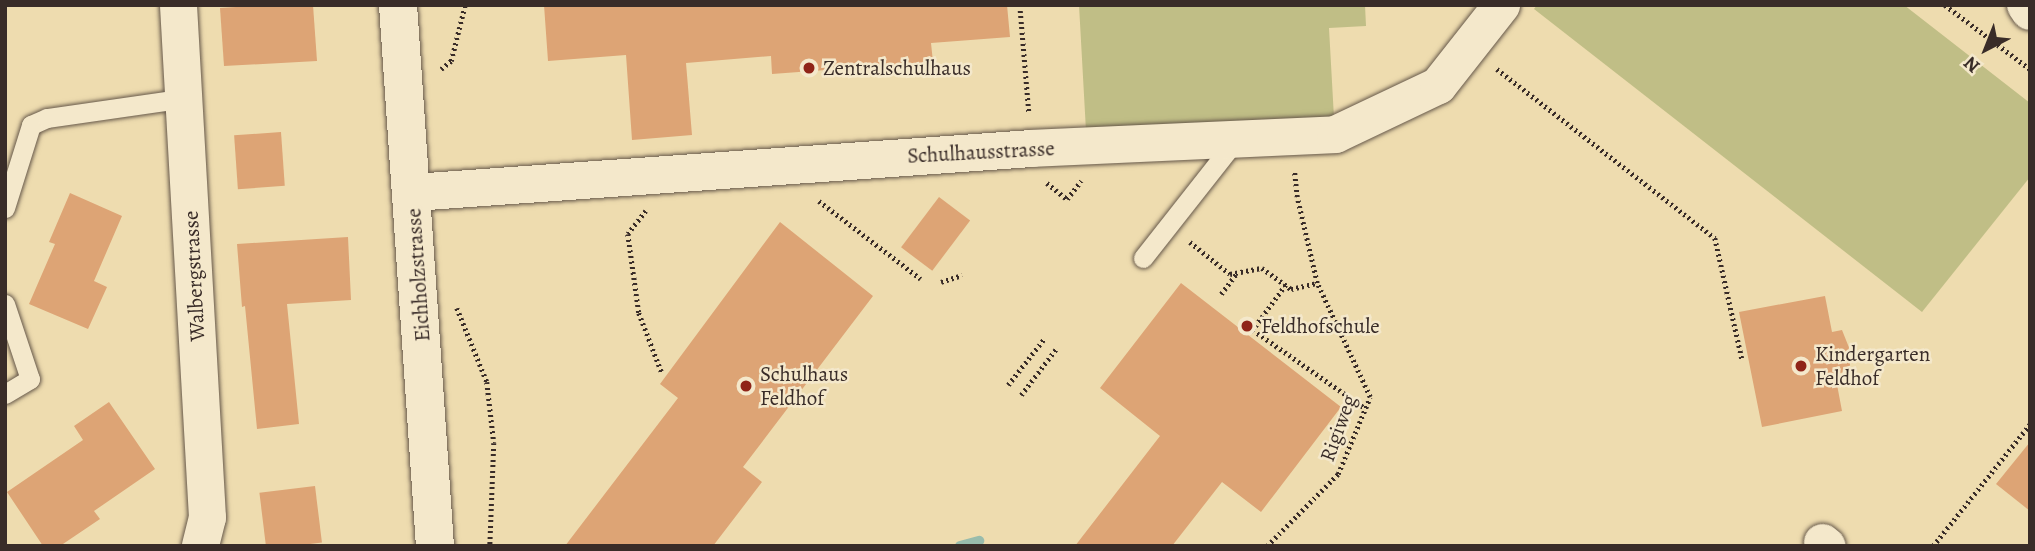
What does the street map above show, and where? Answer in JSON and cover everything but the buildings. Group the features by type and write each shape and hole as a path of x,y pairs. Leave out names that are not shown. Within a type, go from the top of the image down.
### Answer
{"street":[{"name":"Walbergstrasse","path":"178,5 207,517 200,546"},
{"name":"Eichholzstrasse","path":"398,5 413,192 435,546"},
{"name":"Schulhausstrasse","path":"413,192 1031,148 1335,134 1438,85 1501,5"},
{"path":"2026,5 2030,11"}],"lane":[{"path":"5,208 32,125 47,118 185,98"},
{"path":"1143,258 1236,140"},
{"path":"5,304 30,379 5,394"}],"path":[{"path":"404,81 437,72 451,61 466,5"},
{"path":"1020,5 1031,148"},
{"path":"1945,5 2030,69"},
{"path":"1468,47 1715,238 1742,359"},
{"name":"Rigiweg","path":"1267,546 1338,474 1370,397 1317,283 1297,197 1290,137"},
{"path":"662,373 639,313 628,234 676,173"},
{"path":"1054,188 1067,199"},
{"path":"1169,226 1230,274 1262,268 1291,289 1317,283"},
{"path":"1221,294 1238,272"},
{"path":"941,282 962,275"},
{"path":"1286,285 1253,330 1366,408"},
{"path":"453,296 487,382 494,443 490,546"},
{"path":"1008,384 1044,340"},
{"path":"1021,395 1056,349"},
{"path":"1933,546 2030,424"}],"shaded area":[{"path":"1079,5 1365,5 1366,26 1329,28 1334,118 1086,131"},
{"path":"1537,5 1904,5 2030,103 2030,177 1922,312 1534,9"}],"waterway":[{"path":"960,546 979,541"}],"place":[{"name":"Zentralschulhaus","path":"809,68"},
{"name":"Feldhofschule","path":"1247,326"},
{"name":"Kindergarten Feldhof","path":"1801,366"},
{"name":"Schulhaus Feldhof","path":"746,386"}]}
